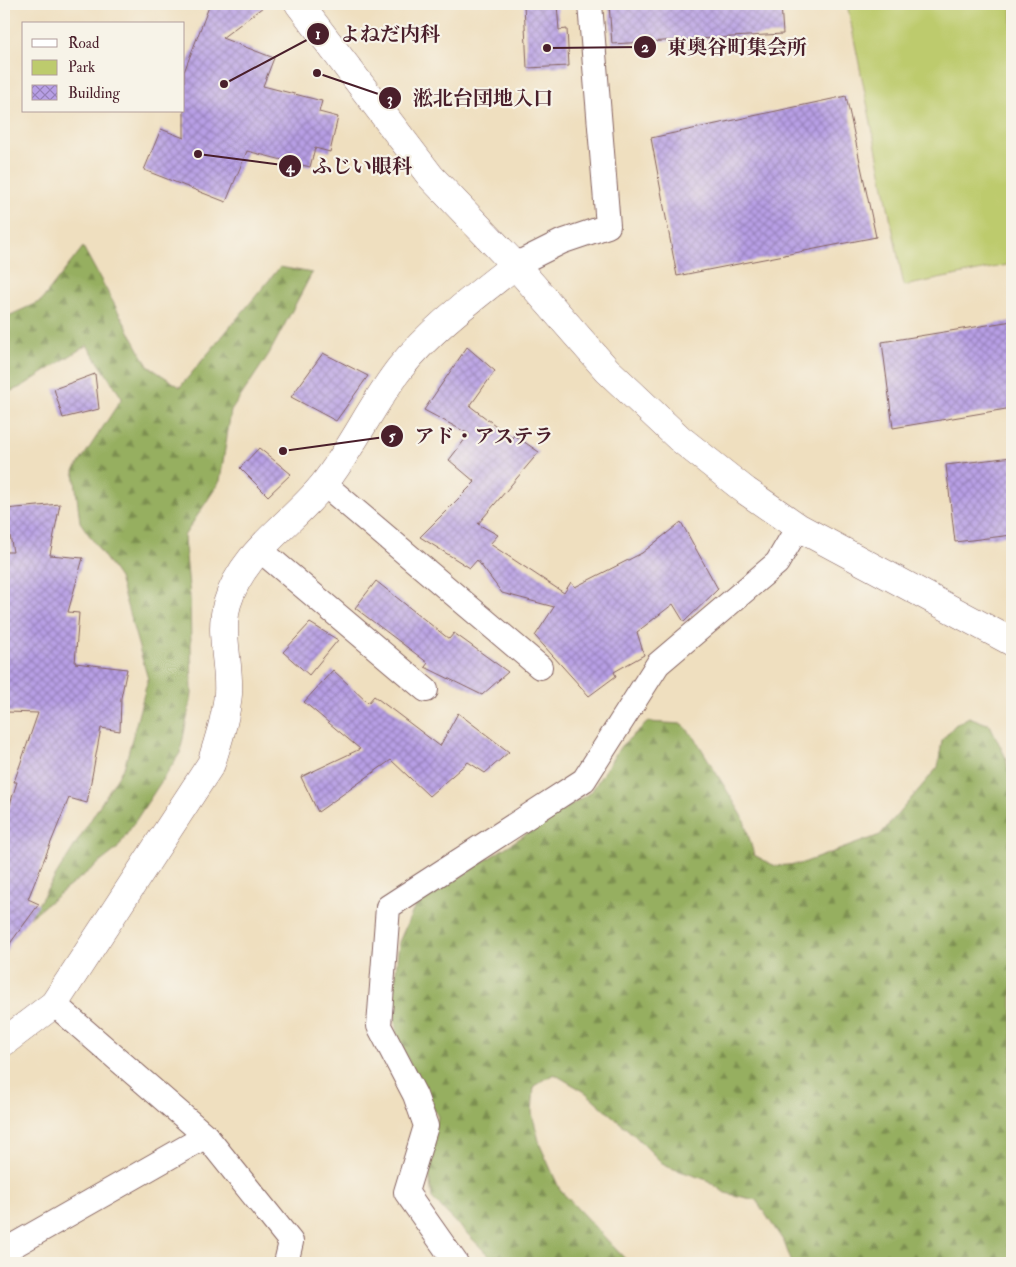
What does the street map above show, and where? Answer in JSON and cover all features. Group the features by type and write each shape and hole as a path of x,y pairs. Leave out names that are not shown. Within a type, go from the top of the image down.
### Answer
{"street":[{"path":"299,4 431,177 514,265 606,370 679,438 746,491 798,527 1012,642"},
{"path":"4,1042 54,1004 211,764 221,732 228,693 223,630 227,604 238,576 259,549 298,513 324,484 400,368 441,325 514,265 561,242 608,226 590,4"},
{"path":"324,484 540,667"},
{"path":"456,1263 406,1192 426,1126 416,1095 379,1026 388,907 584,780 658,664 778,563 798,527"},
{"path":"259,549 426,690"},
{"path":"54,1004 206,1136 291,1242 286,1263"},
{"path":"4,1251 206,1136"}],"green space":[{"path":"847,4 1012,4 1012,264 904,286"},
{"path":"83,247 148,366 180,387 280,267 312,273 269,354 231,411 220,481 184,536 190,597 192,694 180,753 117,849 30,917 125,765 148,679 119,578 80,522 74,471 122,398 87,345 21,387 4,394 4,318 41,301"},
{"path":"969,717 990,725 1006,758 1012,789 1012,1263 792,1263 784,1242 756,1200 725,1193 707,1180 665,1166 635,1136 585,1092 554,1074 534,1086 532,1113 540,1145 560,1190 629,1263 496,1263 432,1198 427,1158 438,1117 397,1039 393,998 399,942 415,906 591,792 621,746 648,722 682,724 695,738 743,817 754,855 775,866 800,864 880,835 938,767 942,740 955,725"}],"building":[{"path":"210,4 267,4 222,38 274,58 263,86 322,101 319,112 338,117 330,152 315,148 310,167 247,151 226,202 144,170 161,129 184,138 185,69"},
{"path":"524,4 557,4 559,30 567,29 569,66 527,68"},
{"path":"609,4 781,4 783,34 612,44"},
{"path":"846,96 876,237 677,276 651,138"},
{"path":"1012,321 1012,408 893,428 882,342"},
{"path":"467,347 495,371 470,406 512,438 514,435 539,452 478,524 498,535 490,544 564,593 571,582 575,587 642,553 681,522 718,589 684,622 673,604 637,632 644,655 614,672 616,676 589,696 535,636 554,607 502,593 477,560 470,568 420,537 475,482 449,460 469,434 424,410"},
{"path":"323,353 368,376 336,421 291,397"},
{"path":"95,374 99,409 63,418 54,389"},
{"path":"259,448 291,474 268,496 240,468"},
{"path":"1012,457 1012,535 955,542 946,465"},
{"path":"60,504 50,555 83,558 68,612 79,613 75,663 127,669 121,698 120,731 101,728 87,803 69,798 28,899 39,904 11,942 5,957 4,823 17,782 14,782 38,713 7,712 4,552 13,552 5,509"},
{"path":"376,581 449,639 454,633 508,672 482,695 425,667 428,663 355,608"},
{"path":"310,623 338,640 309,675 283,652"},
{"path":"333,670 368,703 374,696 440,746 458,713 509,752 485,773 468,762 429,796 391,760 318,812 301,777 360,749 304,702"}],"place":[{"name":"東奥谷町集会所","path":"547,48"},
{"name":"淞北台団地入口","path":"317,73"},
{"name":"よねだ内科","path":"224,84"},
{"name":"ふじい眼科","path":"198,154"},
{"name":"アド・アステラ","path":"283,451"}]}
